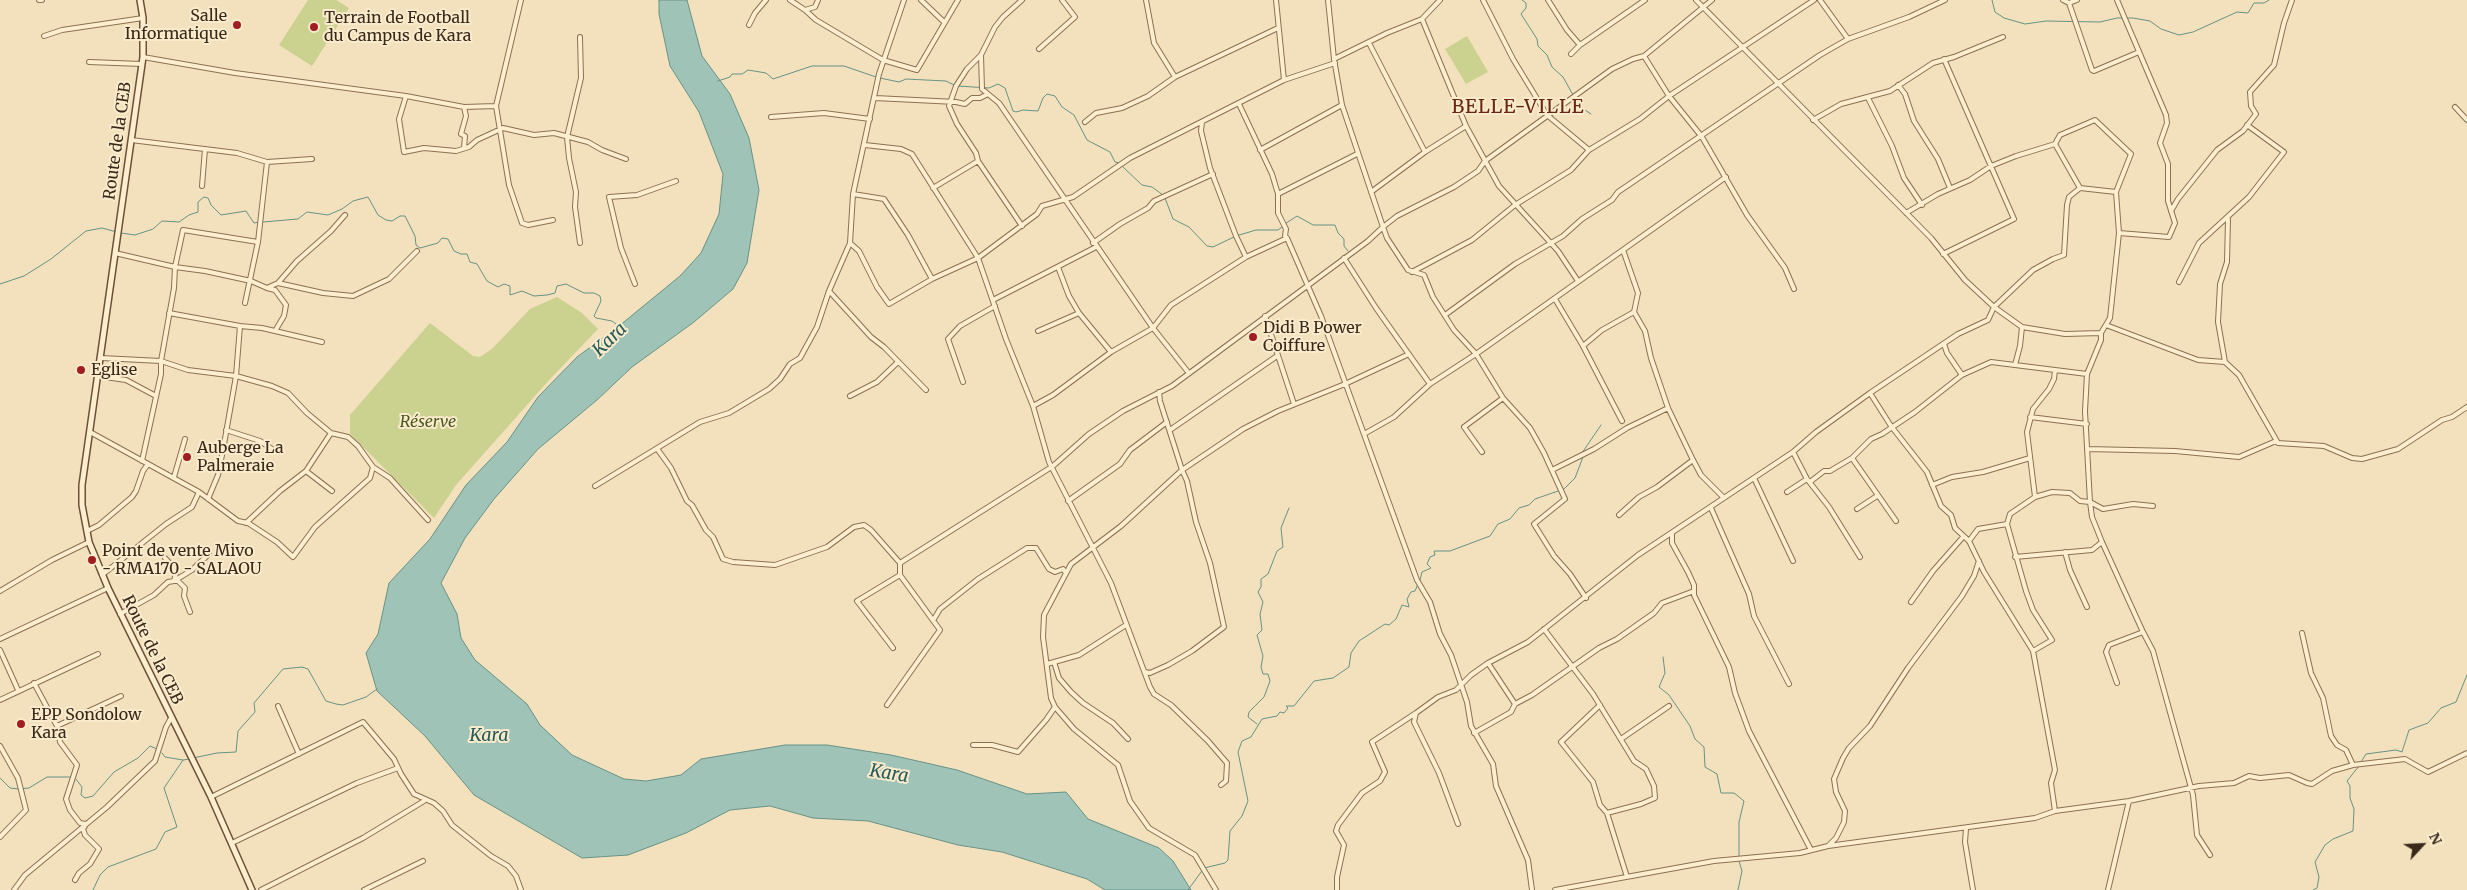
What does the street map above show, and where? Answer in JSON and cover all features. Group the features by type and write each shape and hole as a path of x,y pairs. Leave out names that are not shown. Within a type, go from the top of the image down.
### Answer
{"main road":[{"name":"Route de la CEB","path":"140,0 143,18 143,57 82,485 82,505 86,531 102,575 210,797"},
{"path":"210,797 252,890"}],"street":[{"path":"521,0 496,106 509,185 522,223 528,226 553,220"},
{"path":"749,25 766,0"},
{"path":"790,0 816,20 883,60 917,70 958,0"},
{"path":"805,10 815,7 818,0"},
{"path":"595,486 658,450 662,444 700,422 730,413 775,384 786,368 800,358 817,327 829,290 850,243 853,194 879,74 904,0"},
{"path":"921,0 944,22"},
{"path":"1022,0 1003,17 981,55 967,69 949,102 957,124 976,153 978,161 1022,226"},
{"path":"1039,49 1075,17 1062,0"},
{"path":"1146,0 1154,43 1174,76"},
{"path":"1276,0 1284,80"},
{"path":"1334,0 1328,1 1342,105 1383,227 1396,254 1412,272 1424,276 1432,297 1467,347 1476,354 1502,398 1530,428 1565,499 1534,524 1554,556 1570,574 1586,598"},
{"path":"850,243 859,251 877,287 889,304 932,280 978,258 1037,214 1042,206 1065,201 1091,187 1104,174 1130,158 1284,80 1335,61 1387,33 1422,19 1440,0"},
{"path":"1483,0 1513,59 1548,115 1589,150"},
{"path":"1548,0 1567,30 1580,45"},
{"path":"1571,54 1580,45 1645,0"},
{"path":"1696,0 1906,213 1965,280 1994,307 2022,327 2065,334 2101,333"},
{"path":"900,563 1053,466 1097,428 1122,411 1172,386 1188,372 1344,258 1397,216 1454,187 1478,171 1485,161 1612,69 1644,56 1702,6 1712,0"},
{"path":"1412,272 1472,240 1515,205 1571,170 1589,150 1640,119 1669,96 1814,0"},
{"path":"1820,0 1848,39"},
{"path":"1445,315 1515,264 1551,243 1582,219 1612,200 1618,192 1702,137 1777,84 1848,39 1909,17 1945,0"},
{"path":"2063,0 2069,3 2092,70 2094,71 2139,52"},
{"path":"2069,3 2077,0"},
{"path":"2117,0 2166,115 2167,123 2160,143 2168,164 2168,202 2175,223 2169,237 2119,233"},
{"path":"2171,211 2217,150 2247,125 2256,114 2251,106 2250,92 2274,65 2284,23 2292,0"},
{"path":"44,36 62,30 143,18"},
{"path":"1422,19 1466,126 1498,186 1551,243 1578,281"},
{"path":"1085,122 1096,113 1122,108 1148,96 1174,76 1278,28"},
{"path":"580,37 581,78 567,137 576,192 575,207 580,243"},
{"path":"1814,120 1833,108 1890,91 1933,62 1954,57 2002,37"},
{"path":"1369,43 1425,152"},
{"path":"981,55 982,89 1007,113 1153,328 1188,372"},
{"path":"1644,56 1669,96 1702,137 1747,215 1786,268 1794,289"},
{"path":"143,57 235,73 406,96 464,107 496,106"},
{"path":"1943,254 2014,219 1944,59"},
{"path":"90,62 142,64"},
{"path":"1898,85 1905,94 1914,121 1938,159 1950,188"},
{"path":"875,98 965,104 972,98 988,94"},
{"path":"406,96 399,118 404,152 424,148 443,149 453,152 500,129 521,131 534,135 554,133 588,142 626,159"},
{"path":"1868,98 1892,146 1904,178 1922,205"},
{"path":"1239,104 1278,194 1278,213 1286,228 1285,236 1308,284 1417,580 1430,602 1440,634 1451,655 1462,684 1474,733 1493,764 1496,786 1528,860 1532,890"},
{"path":"1260,150 1342,105"},
{"path":"464,107 466,116 461,134 465,136 464,148"},
{"path":"2455,108 2467,120"},
{"path":"771,117 824,113 870,119"},
{"path":"1906,213 1950,188 1970,180 1991,166 2055,144 2060,136 2096,120 2131,154 2116,192 2119,233 2110,318 2101,333 2101,340 2087,374 2087,449 2090,502 2092,517 2102,542 2142,632 2153,651 2193,795 2196,835 2210,855"},
{"path":"1202,122 1201,130 1213,174 1236,236 1246,257"},
{"path":"2179,282 2198,243 2228,218 2263,182 2284,152 2247,125"},
{"path":"1371,192 1425,152 1466,126"},
{"path":"131,140 237,153 267,162 312,159"},
{"path":"2055,144 2080,188"},
{"path":"865,145 887,147 912,154 978,258 1033,406 1046,452 1068,501 1111,584 1154,694 1171,705 1227,763 1226,781 1221,785"},
{"path":"202,186 205,149"},
{"path":"1278,194 1357,154"},
{"path":"933,188 978,161"},
{"path":"245,302 258,242 267,162"},
{"path":"993,300 1058,267 1095,245 1120,224 1148,208 1154,201 1213,174"},
{"path":"1364,434 1394,417 1430,384 1555,299 1726,177"},
{"path":"635,284 621,248 609,197 638,195 676,181"},
{"path":"1337,890 1337,877 1344,845 1336,830 1338,825 1362,794 1380,781 1385,772 1372,742 1416,714 1438,697 1456,690 1471,674 1488,663 1528,642 1558,616 1586,598 1638,555 1794,452 1816,432 1870,392 1944,344 1988,320 1994,307 2033,270 2052,259 2064,255 2069,198 2080,188 2116,192"},
{"path":"853,194 884,199 908,235 932,280"},
{"path":"266,288 278,283 297,261 331,231 345,215"},
{"path":"2228,218 2226,262 2220,284 2218,322 2225,362 2239,375 2278,443 2324,446 2352,458 2362,459 2398,449 2442,420 2452,417 2467,407"},
{"path":"142,461 161,374 161,361 175,267 183,230 258,242"},
{"path":"1033,406 1054,395 1111,352 1153,328 1171,305 1246,257 1287,238"},
{"path":"278,283 323,293 352,296 389,279 416,250"},
{"path":"1623,250 1638,293 1634,312 1645,331 1651,358 1668,408 1700,475 1724,498"},
{"path":"115,253 175,267 205,270 251,281 274,290 286,305 284,316 275,331"},
{"path":"1344,258 1376,308 1430,384"},
{"path":"1058,267 1069,296 1079,313 1111,352"},
{"path":"829,290 870,337 884,346 926,390"},
{"path":"1555,299 1583,346 1622,421"},
{"path":"963,382 948,339 960,326 995,306"},
{"path":"1583,346 1602,330 1634,312"},
{"path":"169,313 275,331 322,342"},
{"path":"1038,331 1079,313"},
{"path":"1265,316 1294,404"},
{"path":"2106,325 2198,360 2225,362"},
{"path":"208,499 218,474 236,376 240,326"},
{"path":"2015,365 2022,327"},
{"path":"1944,344 1947,353 1962,375"},
{"path":"1216,890 1195,855 1168,841 1144,823 1130,801 1118,765 1074,729 1055,707 1051,698 1042,637 1044,615 1066,573 1077,558 1121,526 1182,470 1243,429 1294,404 1345,384 1409,354"},
{"path":"1170,430 1277,356"},
{"path":"101,358 161,361 188,370 236,376 272,386 288,393 307,413 332,433 348,437 362,450 374,467 390,478 428,520"},
{"path":"850,396 877,382 898,362"},
{"path":"1788,492 1824,471 1830,471 1852,458 1871,438 1882,434 1891,426 1932,400 1962,375 1991,362 2087,374"},
{"path":"2035,498 2027,432 2030,418 2038,401 2052,384 2055,370"},
{"path":"98,376 126,380 156,396"},
{"path":"1145,672 1150,673 1168,665 1192,651 1224,627 1210,562 1196,522 1188,481 1182,470 1160,401 1159,392"},
{"path":"1870,392 1891,426 1926,472 1941,506 1951,515 1955,528 1969,542 1984,572 2033,651 2055,770 2051,783 2055,811"},
{"path":"1482,452 1464,427 1502,398"},
{"path":"1552,470 1594,449 1627,428 1668,408"},
{"path":"2030,418 2087,424"},
{"path":"1068,501 1120,464 1130,450 1167,422"},
{"path":"226,430 260,440 272,449"},
{"path":"90,432 199,492 238,521 246,523 277,542 292,557 315,527 370,478 374,467"},
{"path":"246,523 280,490 306,471 332,433"},
{"path":"174,477 185,439"},
{"path":"2087,449 2175,451 2239,457 2276,441"},
{"path":"658,450 671,468 687,501 692,505 706,530 713,537 723,559 775,565 827,547 854,527 864,525 871,530 900,563 900,574 934,619 940,630 887,705"},
{"path":"1794,452 1808,481 1834,516 1860,558"},
{"path":"1852,458 1896,521"},
{"path":"1932,485 1952,477 1983,472 2030,458"},
{"path":"1619,515 1639,497 1657,487 1693,460"},
{"path":"86,531 99,525 132,498 142,471 148,464"},
{"path":"306,471 332,491"},
{"path":"1754,478 1793,561"},
{"path":"102,575 166,524 192,507 199,492"},
{"path":"2033,651 2052,640 2033,610 2015,557 2007,524 2010,514 2035,498 2052,492 2070,493 2080,501 2090,502 2103,509 2133,504 2152,506"},
{"path":"1857,509 1877,496"},
{"path":"1711,508 1749,594 1754,616 1789,684"},
{"path":"1969,542 1978,529 2007,524"},
{"path":"1672,533 1672,543 1688,572 1694,595 1729,667 1735,693 1749,731 1811,850"},
{"path":"1911,602 1933,571 1963,537"},
{"path":"0,591 52,560 90,542"},
{"path":"2015,557 2092,550 2102,542"},
{"path":"934,619 940,609 978,579 1027,548 1036,548 1049,569 1055,572 1063,569 1066,573"},
{"path":"2065,552 2070,570 2088,607"},
{"path":"120,614 154,595 168,582 192,570 209,554"},
{"path":"165,558 174,569 176,574 174,580"},
{"path":"1828,846 1836,838 1844,822 1844,811 1836,792 1834,779 1843,758 1849,748 1870,726 1908,668 1962,596 1974,576 1979,561"},
{"path":"893,648 856,601 900,574"},
{"path":"174,580 178,581 185,588 184,596 190,612"},
{"path":"0,639 108,588"},
{"path":"1474,733 1511,712 1515,704 1532,695 1571,666 1618,639 1654,613 1662,603 1694,591"},
{"path":"1047,664 1079,655 1126,625"},
{"path":"1544,629 1600,706 1634,761 1646,769 1654,786 1655,798 1641,804 1607,813"},
{"path":"2116,683 2106,652 2109,645 2142,632"},
{"path":"2302,633 2312,673 2323,698 2331,736 2337,745 2346,750 2353,765"},
{"path":"0,650 18,690"},
{"path":"0,700 98,654"},
{"path":"1054,662 1059,678 1071,692 1083,703 1113,723 1128,739"},
{"path":"1488,663 1515,704"},
{"path":"34,683 57,726 60,742 77,765 66,799 67,804 80,823 86,824"},
{"path":"57,726 121,696"},
{"path":"278,706 299,754"},
{"path":"1600,706 1561,742 1593,782 1600,805 1607,813 1627,877"},
{"path":"1621,739 1669,706"},
{"path":"973,745 992,745 1018,752 1055,707"},
{"path":"1416,714 1414,722 1436,766 1458,824"},
{"path":"14,890 25,875 86,824 155,761 166,727 171,718"},
{"path":"210,797 364,722 394,759 414,794 424,801 434,803 443,811 452,826 491,856 508,866 516,876 521,890"},
{"path":"0,746 20,786 26,810 0,837"},
{"path":"1555,890 1714,861 1762,858 1828,846 2035,818 2055,811 2130,801 2190,789 2234,783 2251,776 2260,778 2289,775 2307,784 2312,784 2332,771 2353,765 2405,759 2428,772 2467,752"},
{"path":"232,843 357,784 398,768"},
{"path":"261,890 363,838 424,801"},
{"path":"2108,890 2130,801"},
{"path":"75,880 79,872 93,859 99,849 85,835 83,830 86,824"},
{"path":"1966,828 1965,842 1973,890"},
{"path":"364,890 423,861"}],"green space":[{"name":"Terrain de Football du Campus de Kara","path":"308,0 336,0 349,8 312,66 279,45"},
{"path":"1467,36 1488,72 1466,84 1445,49"},
{"name":"Réserve","path":"557,297 582,313 598,329 550,379 456,485 434,518 350,434 350,415 430,323 473,356 480,357 493,348 530,309"}],"water":[{"name":"Kara","path":"659,0 687,0 702,56 730,94 749,138 759,190 747,263 733,289 694,322 632,367 597,400 538,449 494,499 465,538 441,583 457,614 461,638 475,660 527,704 540,725 572,755 624,779 646,781 681,775 701,759 785,745 827,745 891,755 957,770 1027,794 1066,792 1088,819 1159,848 1173,861 1191,890 1105,890 1087,879 1002,852 958,845 868,821 813,818 770,806 730,810 686,833 628,855 582,858 474,795 425,736 377,691 366,653 378,634 389,583 430,539 466,485 507,442 538,397 577,357 619,326 680,276 701,253 719,214 723,174 699,112 670,66 659,14"}],"waterway":[{"path":"1522,0 1526,3 1526,8 1521,14 1537,39 1538,46 1547,55 1552,67 1563,77 1573,95"},
{"path":"1992,0 1995,12 2004,18 2025,24 2046,21 2100,22 2117,18 2133,18 2150,21 2161,29 2179,35 2193,32 2237,12 2248,13 2254,3 2264,3 2269,0"},
{"path":"718,81 730,77 732,74 742,74 748,70 766,73 773,79 812,66 844,66 876,77"},
{"path":"880,78 899,82 906,79 946,81 954,85"},
{"path":"958,86 989,88 998,84 1005,88 1013,111 1016,112 1023,110 1038,111 1043,98 1047,94 1055,96 1062,107 1074,115 1087,140 1110,152 1115,162 1120,163"},
{"path":"1575,99 1576,104 1591,114"},
{"path":"1122,166 1142,185 1152,187 1163,195"},
{"path":"121,233 135,235 153,229 162,221 179,222 189,215 198,212 198,202 204,197 208,198 211,205 221,215 246,211 254,223 259,222"},
{"path":"263,222 298,219 307,212 328,215 342,209 353,201 368,197 378,215 386,220 392,221 400,216 405,216 415,236 416,245 420,248 438,243 442,238 448,239 454,251 467,254 470,262 477,264 487,281 498,287 504,284 510,286 510,295 522,291 534,296 547,295 555,293 557,286 566,284 584,293 594,293 600,296 601,301 594,316 612,321 620,327"},
{"path":"1165,198 1173,219 1189,227 1207,246 1213,247 1236,236 1256,230 1278,230 1282,227"},
{"path":"1285,224 1297,216 1313,225 1335,225 1338,233 1344,239 1344,246 1348,251"},
{"path":"0,284 24,276 51,259 86,231 102,228 117,232"},
{"path":"1582,453 1601,425"},
{"path":"1420,580 1422,572 1431,568 1427,564 1430,557 1435,555 1434,551 1450,551 1490,536 1498,524 1510,519 1519,508 1529,505 1535,499 1564,489 1575,478 1583,457"},
{"path":"1257,724 1248,717 1249,712 1264,697 1270,681 1268,674 1263,674 1261,667 1263,656 1257,635 1262,630 1260,614 1263,602 1258,592 1261,587 1261,579 1268,574 1277,551 1283,547 1281,528 1289,508"},
{"path":"1188,890 1204,868 1225,863 1228,860 1230,831 1242,816 1248,801 1238,752 1242,741 1251,737 1262,719 1277,716 1280,712 1284,713 1288,708 1286,706 1294,706 1314,681 1333,678 1349,667 1351,653 1359,641 1385,624 1389,625 1396,619 1402,605 1409,607 1407,599 1411,592 1415,591 1418,584"},
{"path":"1663,657 1665,673 1659,687 1669,695 1690,726 1695,739 1704,747 1705,767 1717,774 1721,793 1734,793 1744,801 1739,822 1739,857"},
{"path":"193,758 217,753 236,752 238,731 255,712 254,703 283,669 302,667 308,669 326,701 336,704 343,705 366,697 377,689"},
{"path":"2361,762 2366,754 2396,750 2402,752 2409,730 2428,723 2441,708 2456,702 2467,675"},
{"path":"75,778 82,787 81,795 85,798 93,796 114,772 138,758 150,746 157,749"},
{"path":"162,753 165,757 183,760"},
{"path":"93,890 100,875 108,867 156,849 165,832 177,827 164,788 183,760 190,759"},
{"path":"2313,890 2317,888 2319,877 2315,862 2325,845 2333,839 2353,831 2354,809 2350,798 2350,786 2347,781 2359,766"},
{"path":"0,778 10,788 18,789 29,788 47,777 71,777"},
{"path":"1738,890 1742,871 1739,861"}],"place":[{"name":"Salle Informatique","path":"237,25"},
{"name":"Terrain de Football du Campus de Kara","path":"314,27"},
{"name":"Didi B Power Coiffure","path":"1253,337"},
{"name":"Eglise","path":"81,370"},
{"name":"Auberge La Palmeraie","path":"187,457"},
{"name":"Point de vente Mivo - RMA170 - SALAOU","path":"92,560"},
{"name":"EPP Sondolow Kara","path":"21,724"}],"district":[{"name":"BELLE-VILLE","path":"1518,108"}]}
